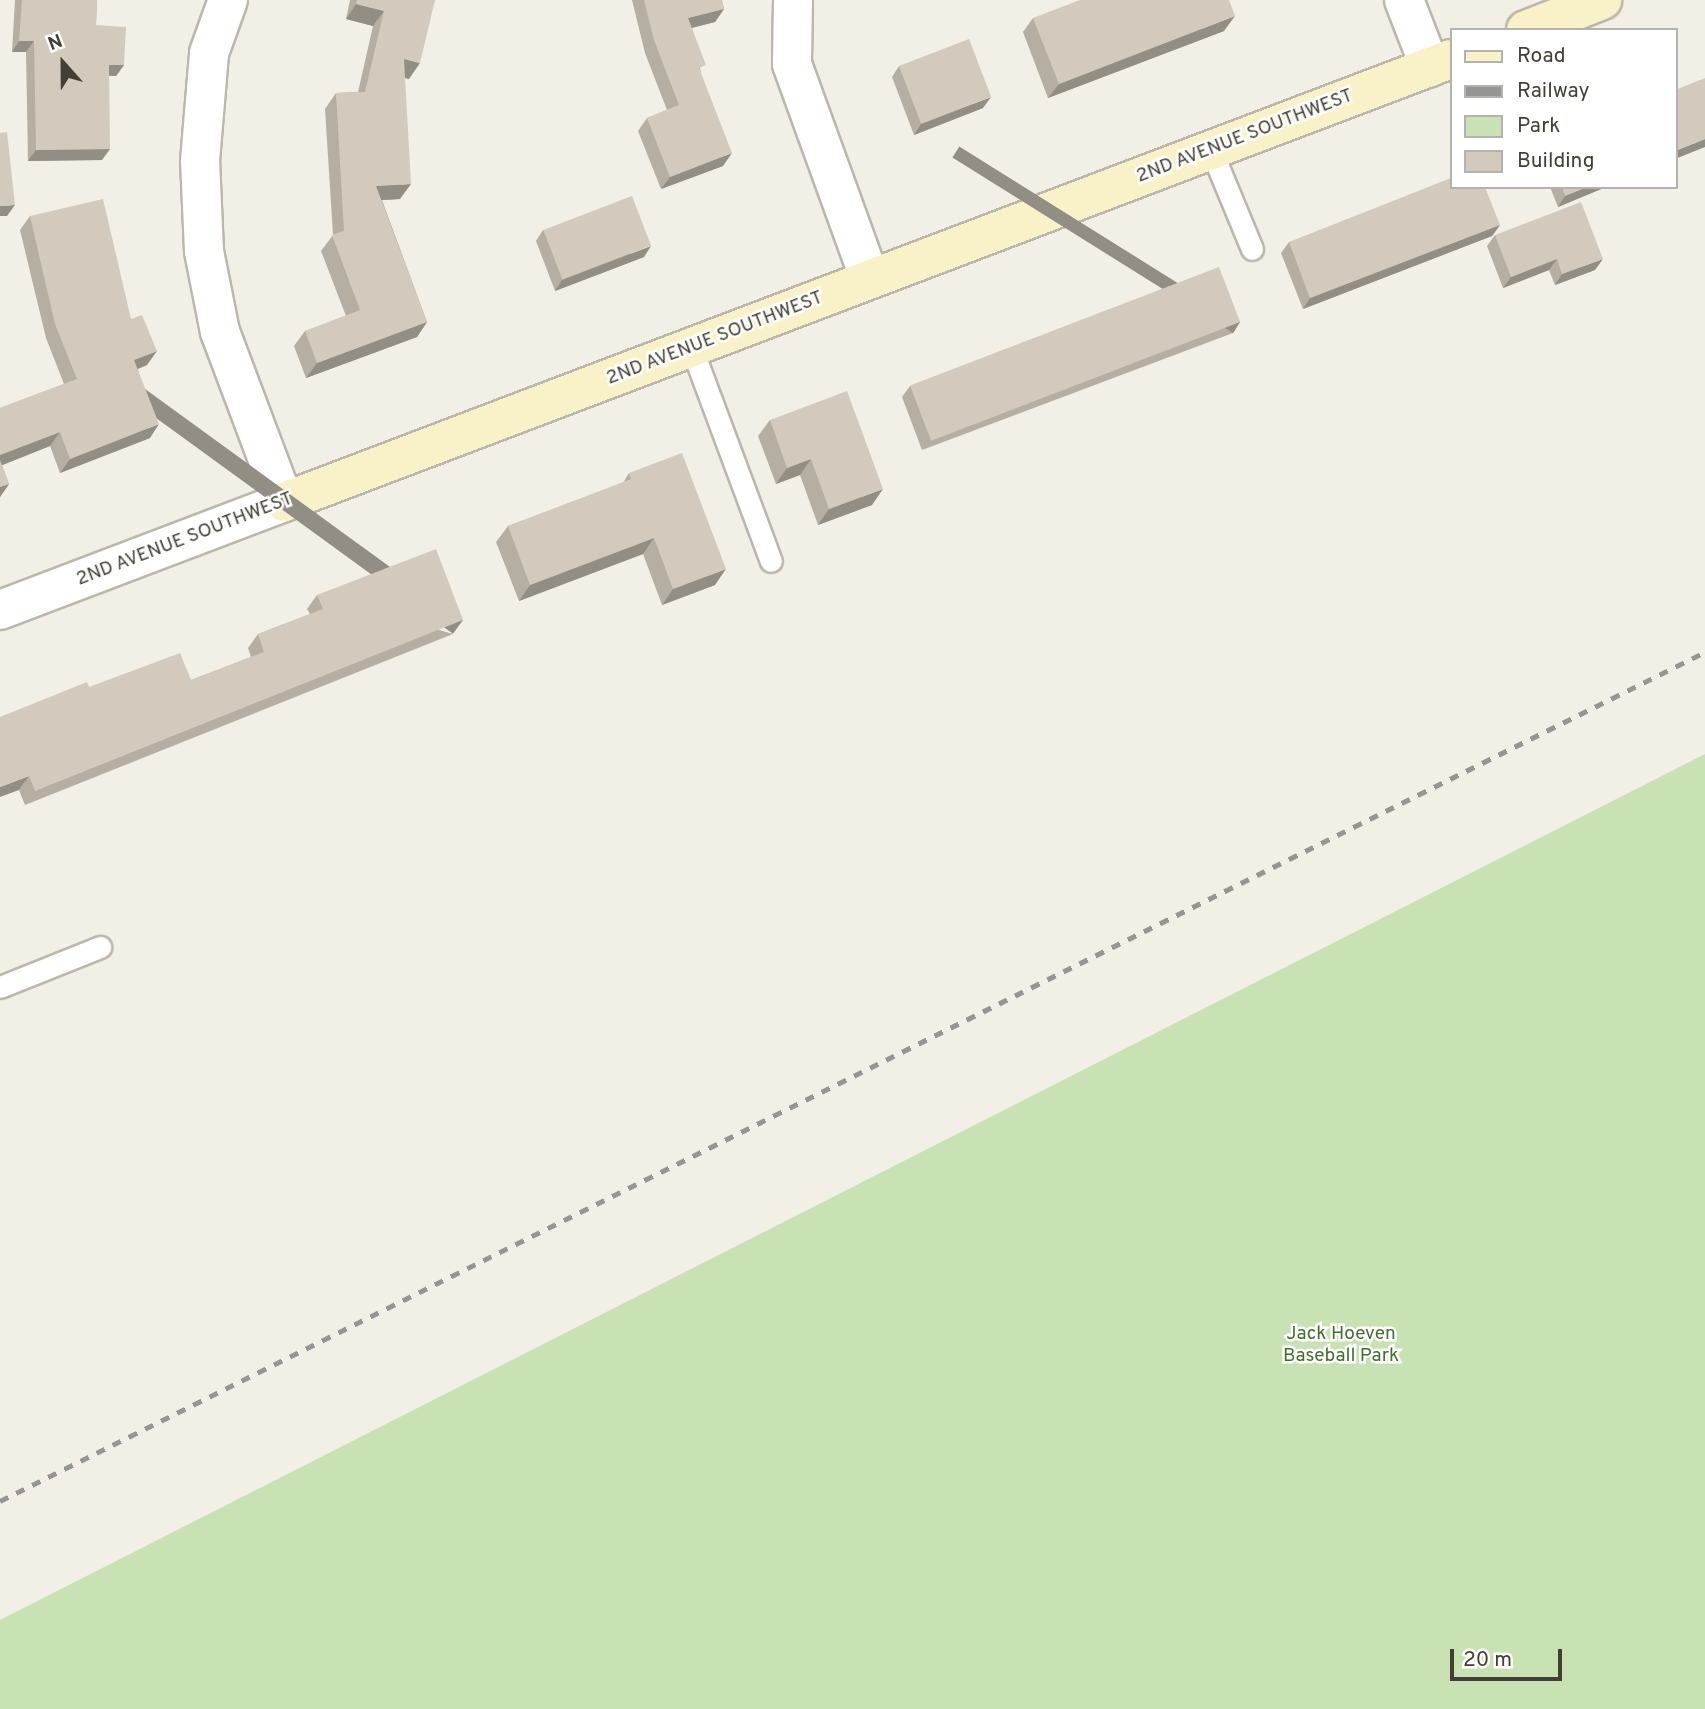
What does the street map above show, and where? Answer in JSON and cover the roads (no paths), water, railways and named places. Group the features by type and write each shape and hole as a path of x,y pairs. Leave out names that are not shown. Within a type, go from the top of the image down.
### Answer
{"street":[{"path":"228,0 209,53 200,162 204,251 220,332 284,502"},
{"path":"793,0 792,64 870,279"},
{"name":"2ND AVENUE SOUTHWEST","path":"0,610 1441,63 1405,0"},
{"path":"1531,28 1602,0"}],"lane":[{"path":"1211,150 1252,249"},
{"path":"692,349 771,561"},
{"path":"0,987 100,947"}],"railway":[{"path":"0,1501 1705,652"}],"park label":[{"name":"Jack Hoeven Baseball Park","path":"1341,1346"}]}
